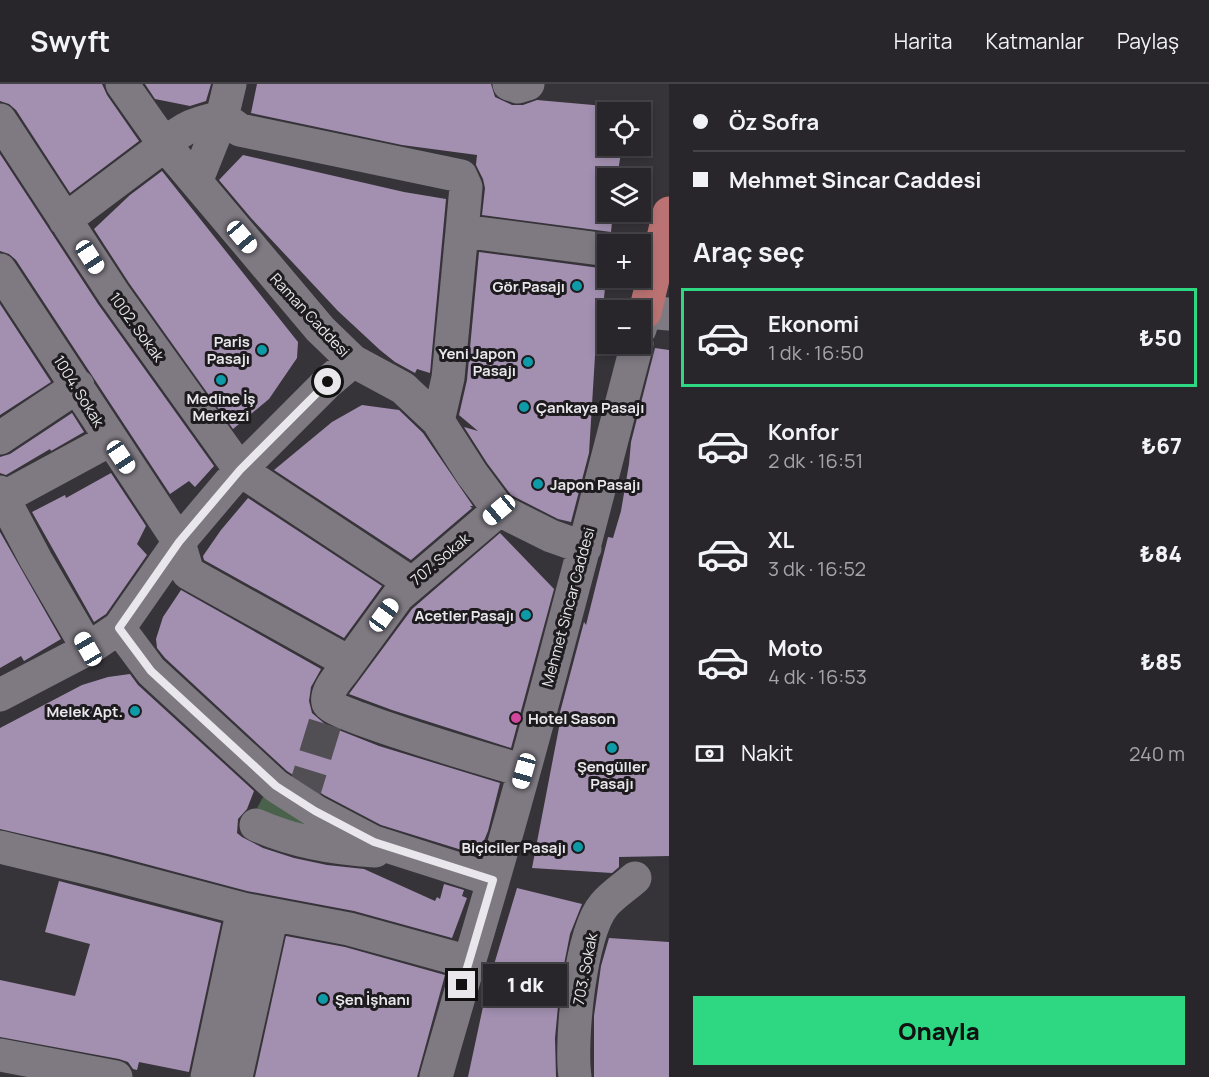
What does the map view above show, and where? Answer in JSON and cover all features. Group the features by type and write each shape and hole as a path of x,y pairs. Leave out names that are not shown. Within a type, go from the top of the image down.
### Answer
{"main road":[{"path":"651,318 669,213"}],"street":[{"name":"Raman Caddesi","path":"122,84 165,145 320,329 353,361 403,388 438,422 499,510 551,536 585,548"},
{"path":"196,182 222,117 230,84"},
{"path":"509,84 518,87 528,84"},
{"path":"65,220 165,145 177,133 192,125 222,117"},
{"path":"222,117 240,130 460,176 466,187 448,378 438,422"},
{"name":"1002. Sokak","path":"0,120 114,294 240,470"},
{"path":"462,231 597,249"},
{"name":"1004. Sokak","path":"0,270 179,542 188,573 340,658 344,670"},
{"name":"Mehmet Sincar Caddesi","path":"435,1077 524,771 585,548 599,485 634,354"},
{"path":"0,695 88,649 119,628 179,542 240,470 328,382 353,361"},
{"path":"0,438 78,386"},
{"path":"88,649 36,560 2,495 110,440"},
{"path":"240,470 411,583"},
{"name":"707. Sokak","path":"499,510 398,596 344,670 328,696 327,702 330,707 340,712 524,771"},
{"path":"119,628 151,671 276,786 315,811 374,842 493,880"},
{"path":"256,825 324,845 369,851 404,852"},
{"path":"0,847 257,912 349,930 469,962"},
{"name":"703. Sokak","path":"575,1077 573,1061 579,990 587,947 603,906 635,878"},
{"path":"207,1077 257,912"},
{"path":"236,1077 257,912"},
{"path":"0,1055 116,1077"}],"green space":[{"path":"263,797 327,836 253,816"}],"building":[{"path":"0,84 102,84 139,141 70,193 16,110 0,101"},
{"path":"145,84 211,84 206,101 190,106 155,99"},
{"path":"257,84 491,84 495,97 512,105 523,105 537,100 597,105 597,156 620,156 619,168 597,168 597,222 612,222 611,232 482,215 485,188 476,165 477,155 402,145 251,113"},
{"path":"0,154 98,304 214,466 195,487 189,481 170,494 16,260 0,251"},
{"path":"243,155 404,192 446,199 430,373 417,369 415,373 380,350 338,311 251,218 219,180"},
{"path":"162,171 298,342 297,358 269,399 233,429 129,283 94,229 130,195"},
{"path":"479,252 597,268 597,288 605,288 604,300 597,300 597,345 589,453 571,522 558,519 511,495 487,463 464,427 478,431 459,415 467,380"},
{"path":"0,304 51,382 0,415"},
{"path":"655,348 669,350 669,856 619,857 619,867 612,873 532,868 561,717 559,716 584,622 586,625 608,537 613,538 621,511 631,442"},
{"path":"362,405 399,410 423,433 473,506 470,506 472,508 411,560 274,470 332,422"},
{"path":"72,413 84,432 6,475 0,473 0,457 10,454"},
{"path":"111,473 146,526 137,544 147,555 106,614 94,622 32,512 65,495 66,498"},
{"path":"248,498 382,586 344,638 204,560 203,556 221,530"},
{"path":"0,532 61,639 24,661 21,656 0,668"},
{"path":"500,533 554,589 511,748 349,694 412,609"},
{"path":"181,590 321,669 311,687 309,701 312,713 326,725 379,746 500,783 488,831 478,855 381,825 324,795 287,771 157,648 156,639 163,617"},
{"path":"130,674 138,685 254,791 247,809 238,819 237,833 263,848 294,858 364,869 435,901 437,897 440,899 444,884 464,890 462,896 467,898 452,938 354,911 247,891 108,854 0,829 0,728 82,685 108,677"},
{"path":"59,881 221,923 189,1072 139,1062 137,1070 133,1069 128,1062 119,1059 0,1037 0,980 75,996 90,944 45,932"},
{"path":"517,888 582,904 570,934 560,985 555,1038 556,1077 468,1077 487,988"},
{"name":"Şen İşhanı","path":"286,936 345,947 445,975 417,1077 255,1077"},
{"path":"609,938 669,942 669,1077 594,1077 594,1016 601,966"}],"tunnel":[{"path":"301,802 330,707"}],"place":[{"name":"Gör Pasajı","path":"577,286"},
{"name":"Paris Pasajı","path":"262,350"},
{"name":"Yeni Japon Pasajı","path":"528,362"},
{"name":"Medine İş Merkezi","path":"221,380"},
{"name":"Çankaya Pasajı","path":"524,407"},
{"name":"Japon Pasajı","path":"538,484"},
{"name":"Acetler Pasajı","path":"526,615"},
{"name":"Melek Apt.","path":"135,711"},
{"name":"Hotel Sason","path":"516,718"},
{"name":"Şengüller Pasajı","path":"612,748"},
{"name":"Biçiciler Pasajı","path":"578,847"},
{"name":"Şen İşhanı","path":"323,999"}],"route":[{"path":"328,382 240,470 179,542 119,628 151,671 276,786 315,811 374,842 493,880 462,985"}]}
